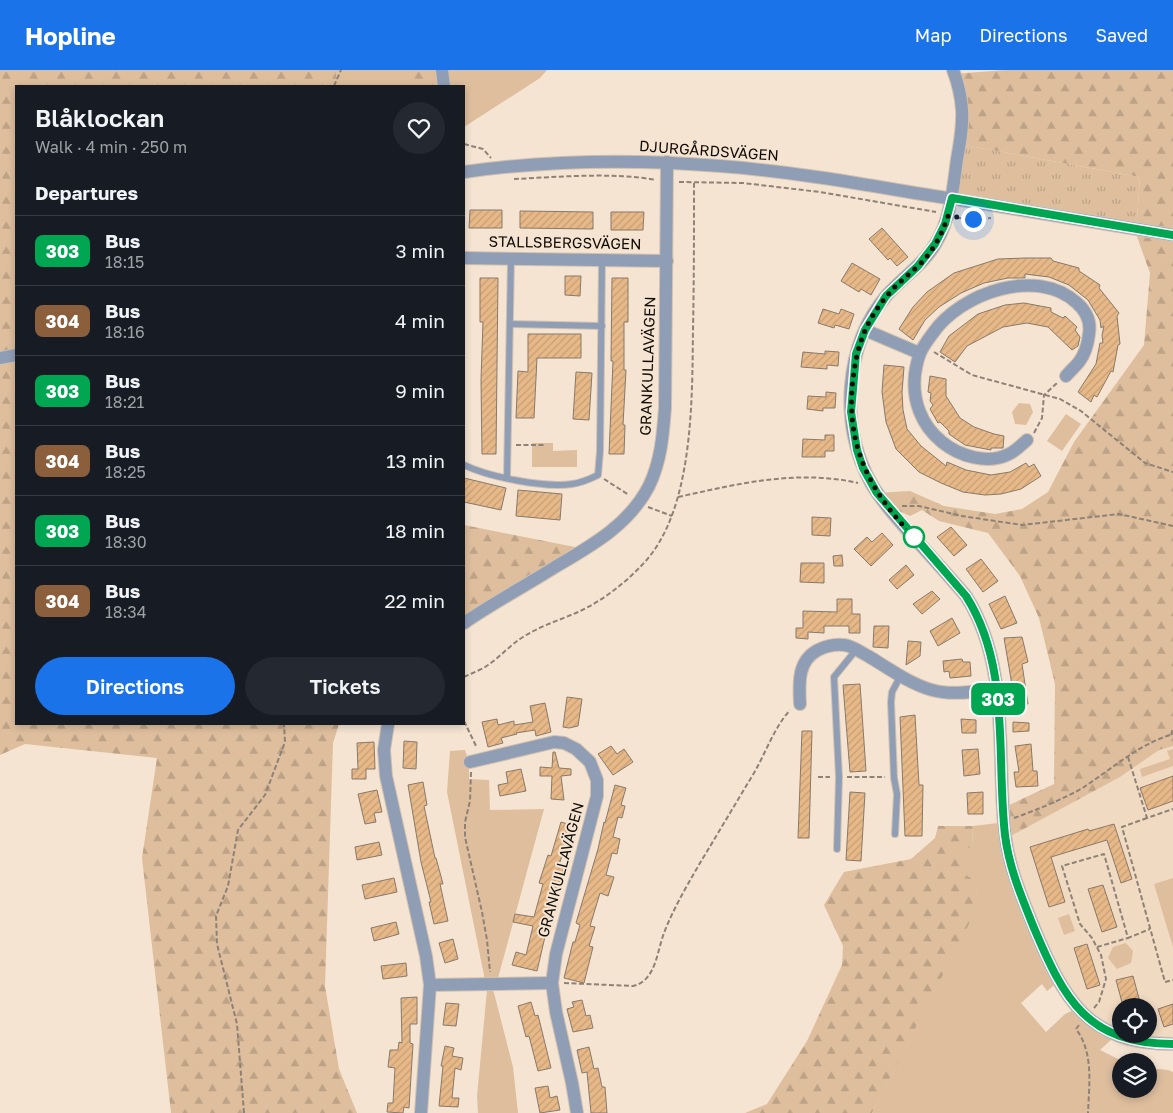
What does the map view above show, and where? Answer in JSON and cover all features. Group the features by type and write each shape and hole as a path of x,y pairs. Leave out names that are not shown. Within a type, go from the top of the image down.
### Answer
{"street":[{"path":"442,70 444,85"},
{"path":"953,70 958,86 962,112 962,128 948,216 930,252 886,296 865,330 856,354 851,412 857,450 871,483 887,506 966,596 974,609 992,655 997,689 1004,818 1010,863 1022,900 1055,975 1072,1002 1109,1032 1125,1038 1157,1044 1173,1044"},
{"name":"DJURGÅRDSVÄGEN","path":"465,172 568,162 667,162 753,169 952,198 1173,235"},
{"name":"GRANKULLAVÄGEN","path":"465,622 608,534 630,513 648,486 659,456 664,434 667,162"},
{"name":"STALLSBERGSVÄGEN","path":"465,258 667,261"},
{"path":"1027,440 1008,455 992,458 973,457 950,448 943,443 928,427 921,416 917,404 915,380 921,349 950,313 975,298 1009,288 1042,287 1062,293 1072,299 1088,317 1090,328 1084,353 1080,362 1066,376"},
{"path":"865,330 921,349"},
{"path":"0,358 15,355"},
{"path":"800,704 800,674 808,658 814,652 828,646 843,645 856,650 924,687 940,692 997,689"},
{"path":"388,725 384,750 386,776 426,956 430,985 421,1113"},
{"name":"GRANKULLAVÄGEN","path":"476,761 554,742 570,746 581,753 590,762 595,774 598,786 597,796 556,954 552,983 556,1012 577,1113"},
{"path":"430,985 552,983"}],"lane":[{"path":"507,477 511,258"},
{"path":"465,465 488,473 531,482 572,484 598,475 601,442 602,260"},
{"path":"510,324 602,326"},
{"path":"837,849 840,777 834,677 856,650"},
{"path":"895,834 897,794 894,778 891,702 892,692 900,675"}],"path":[{"path":"334,85 341,70"},
{"path":"667,182 743,184 820,192 912,207 948,216 973,219 997,217"},
{"path":"465,677 487,666 522,637 581,611 609,594 642,566 659,544 672,516 678,497 686,454 692,389 694,182"},
{"path":"921,349 972,375 1060,399 1081,411 1145,463 1173,472"},
{"path":"1027,440 1041,423 1044,394 1066,376"},
{"path":"507,445 544,446"},
{"path":"678,497 736,485 803,476 825,477 865,485 871,483"},
{"path":"887,506 919,506 962,516 1022,525 1119,514 1173,526"},
{"path":"552,983 633,986 645,980 654,966 664,931 687,885 757,768 780,723 793,708 800,704"},
{"path":"465,724 476,761 465,822 465,837 482,912 489,955 490,984"},
{"path":"244,1113 238,1024 217,944 216,916 228,886 238,830 265,795 284,742 284,725"},
{"path":"1004,818 1015,818 1083,787 1158,739 1172,735 1173,728"},
{"path":"1128,757 1147,818"},
{"path":"818,777 840,777"},
{"path":"853,777 885,778"},
{"path":"1173,809 1122,827 1165,982 1173,980"},
{"path":"1088,1113 1089,1060 1076,1028 1099,1002 1106,979 1101,955 1092,938 1080,924 1062,866 1104,854 1128,938"},
{"path":"1097,948 1150,929"}],"shaded area":[{"path":"1173,746 1173,1047 1159,1049 1135,1047 1122,1043 1157,1043 1157,998 1112,998 1112,1039 1086,1022 1061,992 1007,838 1120,777 1159,750"}],"green space":[{"path":"0,70 443,70 445,85 15,85 15,725 339,725 333,743 325,986 339,1069 357,1113 171,1113 142,858 157,758 25,744 0,755"},
{"path":"335,70 411,70 411,84 408,85 338,85"},
{"path":"443,70 547,70 540,78 465,126 465,85 445,85"},
{"path":"1005,70 1173,70 1173,746 1159,750 1120,777 1007,838 1005,807 1054,784 1055,684 1039,618 1020,576 988,533 939,521 922,510 910,516 888,506 877,493 910,491 944,506 995,514 1022,509 1048,492 1074,442 1144,345 1150,273 1136,234 1140,177 959,144 954,74"},
{"path":"959,144 1140,177 1136,234 951,197"},
{"path":"1019,403 1030,404 1033,412 1026,425 1015,424 1012,412"},
{"path":"1066,414 1081,424 1062,451 1047,441"},
{"path":"532,443 553,443 553,451 577,450 577,467 532,467"},
{"path":"465,525 590,550 517,593 465,628"},
{"path":"1173,749 1173,766 1142,777 1140,769 1170,759 1167,751"},
{"path":"465,750 469,762 469,779 489,780 490,810 544,809 495,989 493,989 513,1067 518,1113 478,1113 477,1096 487,990 447,792 450,751"},
{"path":"1006,822 1010,855 1057,983 1047,991 1042,984 1021,1003 1046,1032 1065,1014 1074,1010 1112,1039 1100,1050 1112,1056 1112,1098 1157,1098 1157,1069 1173,1072 1173,1113 872,1113 973,916 978,894 971,878 962,873 965,848 972,848 973,826"},
{"path":"938,826 973,826 971,877 978,894 974,916 872,1113 745,1113 767,1104 807,1041 842,965 843,946 824,905 844,872 911,859 935,838"},
{"path":"1173,878 1173,947 1154,884"},
{"path":"1069,914 1075,931 1064,935 1058,918"},
{"path":"1126,943 1133,951 1131,963 1117,969 1108,958 1113,947"}],"building":[{"path":"470,210 502,210 502,228 469,228"},
{"path":"520,211 593,212 593,229 520,228"},
{"path":"611,212 644,212 643,230 611,230"},
{"path":"882,228 908,257 897,266 890,258 888,260 869,239"},
{"path":"1051,258 1053,261 1079,268 1079,271 1100,285 1099,288 1119,313 1117,316 1120,344 1118,345 1113,372 1111,371 1097,397 1094,395 1091,402 1078,392 1096,364 1100,343 1103,343 1104,326 1101,328 1100,320 1088,300 1069,285 1049,277 1025,274 1025,278 1008,278 984,283 961,293 939,307 925,320 913,340 899,329 913,307 927,292 954,273 998,259"},
{"path":"852,263 880,279 871,295 861,289 859,292 841,281"},
{"path":"565,276 581,276 580,296 565,295"},
{"path":"480,278 498,278 496,454 482,454 481,380 483,322 480,322"},
{"path":"612,278 628,278 628,322 624,322 624,370 626,370 623,425 625,425 624,454 609,454 613,361 611,361"},
{"path":"1024,303 1051,308 1051,312 1063,318 1065,316 1077,327 1075,330 1080,337 1078,346 1072,350 1048,327 1027,323 1003,327 967,346 955,362 940,352 949,336 978,314 1005,305"},
{"path":"823,309 839,314 841,309 854,314 849,329 835,325 834,328 818,323"},
{"path":"528,334 581,334 581,358 537,358 534,418 516,418 518,371 528,372"},
{"path":"825,351 839,352 838,366 827,365 827,369 801,367 803,352 825,354"},
{"path":"884,365 904,367 902,392 907,429 921,446 946,466 947,462 966,470 991,475 1010,472 1026,463 1029,467 1034,464 1041,476 1021,489 1001,494 985,495 963,492 919,472 896,449 886,422 882,392"},
{"path":"576,372 592,373 589,420 573,419"},
{"path":"930,376 946,379 946,396 960,418 974,427 1004,436 1003,448 991,448 991,450 965,445 949,434 949,431 940,422 938,423 930,409 933,405 930,401 931,393 928,392"},
{"path":"826,392 836,393 835,408 823,408 823,411 807,409 808,396 826,397"},
{"path":"825,435 834,435 834,451 825,451 825,457 802,457 803,439 825,440"},
{"path":"465,478 506,488 501,510 465,502"},
{"path":"518,490 562,494 560,520 516,516"},
{"path":"812,517 831,518 830,536 812,535"},
{"path":"951,527 967,545 954,556 937,537"},
{"path":"882,533 893,545 871,566 854,549 867,537 872,542"},
{"path":"842,555 843,566 834,566 833,556"},
{"path":"981,559 998,581 983,592 966,569"},
{"path":"801,563 824,563 824,583 800,582"},
{"path":"906,565 914,575 897,589 889,580"},
{"path":"932,591 940,599 922,614 913,604"},
{"path":"1005,596 1017,623 1001,629 989,604"},
{"path":"837,599 852,599 852,614 860,614 860,633 849,633 849,626 824,626 824,633 808,632 808,639 796,638 796,628 803,628 803,611 837,612"},
{"path":"952,618 960,633 938,646 930,631"},
{"path":"874,626 889,626 888,648 873,647"},
{"path":"1022,637 1028,662 1022,664 1028,704 1013,705 1004,638"},
{"path":"908,641 921,642 920,656 906,665"},
{"path":"962,659 963,662 970,662 971,676 950,678 949,671 944,672 943,661"},
{"path":"860,684 866,771 850,772 843,685"},
{"path":"567,697 582,699 578,726 569,728 563,727"},
{"path":"545,703 551,732 536,736 535,730 516,733 501,738 503,743 488,747 482,722 497,719 498,725 514,721 514,725 533,722 530,706"},
{"path":"915,715 919,785 923,785 922,836 905,836 900,717"},
{"path":"961,719 976,720 976,733 962,733"},
{"path":"1013,722 1029,723 1029,731 1013,732"},
{"path":"802,731 812,731 809,838 798,838"},
{"path":"404,741 417,742 416,769 403,768"},
{"path":"374,742 375,769 366,769 366,779 352,779 352,769 358,769 357,743"},
{"path":"1031,744 1033,771 1037,771 1038,786 1016,787 1014,772 1019,772 1015,746"},
{"path":"611,746 617,754 624,749 633,762 613,775 598,754"},
{"path":"978,749 980,774 964,776 962,750"},
{"path":"553,752 555,752 559,768 571,769 571,775 561,776 564,800 551,799 552,776 540,776 540,767 552,768"},
{"path":"521,769 526,791 500,796 498,785 508,783 506,772"},
{"path":"1173,776 1173,801 1148,810 1140,788"},
{"path":"423,782 427,805 424,806 435,858 443,884 440,884 448,921 434,924 408,785"},
{"path":"615,785 626,788 621,805 625,806 622,818 618,817 613,837 620,839 617,854 612,853 606,875 614,877 608,896 600,893 590,926 595,927 589,946 593,947 584,983 564,978 573,942 575,942 580,925 576,923"},
{"path":"377,790 382,812 374,813 376,822 365,824 358,794"},
{"path":"850,792 865,793 861,861 846,860"},
{"path":"983,792 983,814 968,814 967,793"},
{"path":"561,822 574,826 559,865 564,867 552,903 555,904 537,971 512,965 516,952 526,955 533,926 513,922 515,914 534,917 543,884 539,883 548,855 551,856"},
{"path":"1114,824 1132,879 1121,883 1107,840 1051,857 1065,902 1049,907 1030,847 1088,829 1089,831"},
{"path":"379,842 382,855 357,860 355,847"},
{"path":"394,878 397,892 365,899 362,885"},
{"path":"1103,885 1117,927 1102,932 1088,889"},
{"path":"396,922 399,934 374,941 371,928"},
{"path":"453,939 458,959 445,963 439,943"},
{"path":"1087,944 1100,985 1087,989 1074,948"},
{"path":"406,963 407,976 383,979 381,966"},
{"path":"1133,976 1139,998 1121,998 1116,980"},
{"path":"417,997 417,1024 410,1024 410,1043 413,1044 409,1108 404,1107 403,1113 387,1112 388,1103 393,1103 395,1068 388,1067 390,1050 398,1050 399,1042 402,1043 401,998"},
{"path":"582,1000 586,1016 590,1015 593,1028 573,1032 567,1009 574,1007 572,1002"},
{"path":"531,1002 535,1016 538,1015 551,1068 538,1071 529,1036 526,1037 518,1006"},
{"path":"446,1003 459,1004 456,1026 443,1025"},
{"path":"1173,1004 1173,1024 1164,1027 1158,1009"},
{"path":"445,1046 454,1048 452,1056 463,1058 461,1070 455,1068 452,1098 459,1098 458,1107 439,1106 443,1066 441,1066"},
{"path":"589,1047 594,1069 598,1068 602,1087 605,1087 607,1113 591,1113 587,1072 582,1073 577,1050"},
{"path":"548,1086 550,1098 557,1096 560,1110 540,1113 535,1088"}],"bus line":[{"name":"303","path":"1173,235 952,198 945,224 930,252 886,296 865,330 856,354 851,392 851,412 857,450 863,468 871,483 887,506 966,596 987,639 992,655 997,689 1005,835 1010,863 1022,900 1055,975 1072,1002 1109,1032 1140,1042 1173,1044"}],"route":[{"path":"914,537 877,493 863,468 857,450 851,412 851,392 856,354 865,330 875,312 886,296 930,252 948,216 973,219"}]}
